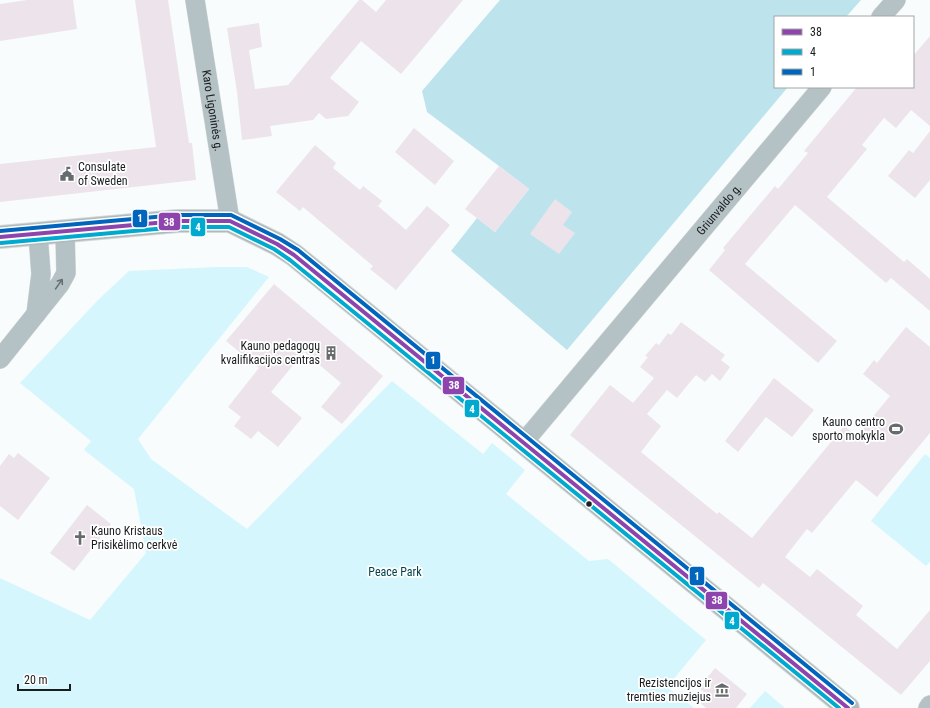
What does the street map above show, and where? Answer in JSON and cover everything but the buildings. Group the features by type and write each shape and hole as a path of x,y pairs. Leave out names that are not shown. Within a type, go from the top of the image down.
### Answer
{"main road":[{"path":"0,237 178,221 230,221 277,244 294,255 848,708"}],"street":[{"name":"Karo Ligoninės g.","path":"195,0 230,221"},
{"path":"882,16 896,0"},
{"name":"Griunvaldo g.","path":"523,443 821,88"},
{"path":"0,359 60,284 66,273 65,231"},
{"path":"36,315 41,274 38,234"}],"green space":[{"name":"Peace Park","path":"247,267 269,277 138,439 151,459 247,529 392,381 483,454 492,443 525,470 506,494 589,561 608,559 706,640 667,687 694,708 0,708 0,578 90,620 146,553 134,489 84,450 91,441 20,383 98,300 129,271"},
{"path":"925,454 930,458 930,562 926,566 871,521"},
{"path":"765,691 785,708 750,708"}],"shaded area":[{"path":"500,0 861,0 847,16 774,16 774,88 787,88 567,350 451,251 477,218 495,232 529,189 427,112 422,91"}],"transit line":[{"name":"1","path":"0,231 177,215 231,215 280,239 298,250 852,703"},
{"name":"38","path":"0,237 178,221 230,221 277,244 294,255 848,708"},
{"name":"4","path":"1,243 178,227 229,227 274,249 290,260 839,708"}],"place":[{"name":"Consulate of Sweden","path":"67,174"},
{"name":"Kauno pedagogų kvalifikacijos centras","path":"331,353"},
{"name":"Kauno centro sporto mokykla","path":"896,429"},
{"name":"Kauno Kristaus Prisikėlimo cerkvė","path":"80,538"},
{"name":"Rezistencijos ir tremties muziejus","path":"722,690"}]}
